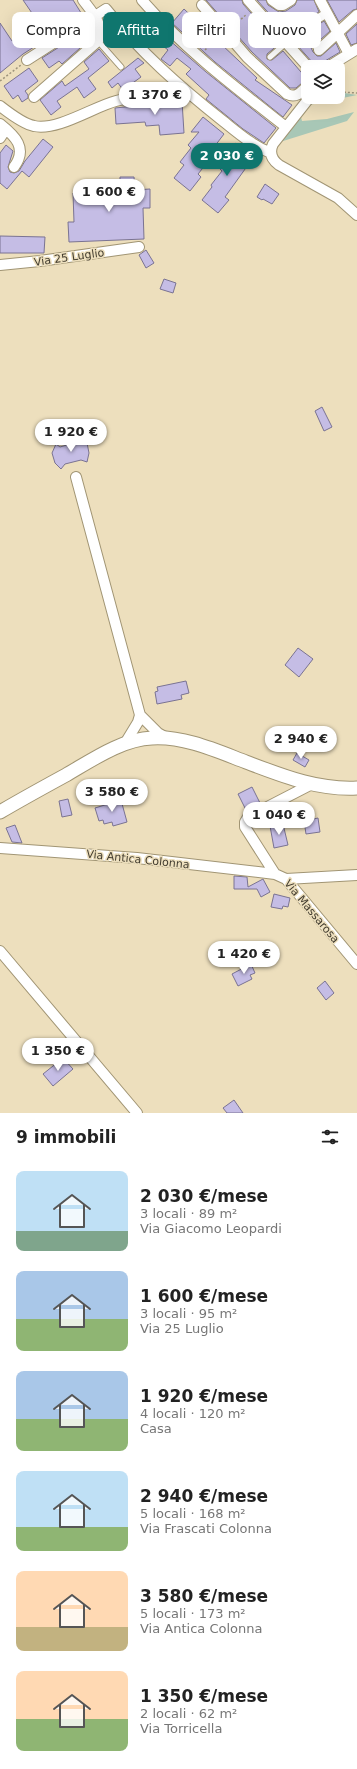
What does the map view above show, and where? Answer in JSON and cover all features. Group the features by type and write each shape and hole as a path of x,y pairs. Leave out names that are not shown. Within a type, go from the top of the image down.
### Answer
{"street":[{"path":"84,0 92,12"},
{"path":"142,0 174,34 239,91 286,127"},
{"path":"248,0 259,12"},
{"path":"275,3 283,5 291,0"},
{"path":"320,0 338,32 353,51 339,60"},
{"path":"202,5 247,57 287,94 294,96 301,92"},
{"path":"95,15 106,9 138,47 189,94 253,144 271,153 277,164 338,198 357,214"},
{"path":"327,13 306,26 319,50 357,15"},
{"path":"34,98 98,41 101,28 95,18"},
{"path":"27,60 45,48"},
{"path":"291,48 302,60"},
{"path":"0,106 29,125 42,127 67,120 106,104 122,100 189,94"},
{"path":"271,153 273,144 304,104"},
{"path":"0,138 3,126 16,138 20,150 19,160 14,167"},
{"name":"Via 25 Luglio","path":"0,265 139,247"},
{"path":"76,477 140,715 158,733 169,739"},
{"path":"124,745 138,722 140,715"},
{"path":"0,812 88,762 124,745 146,738 169,739 210,749 310,784 336,788 357,788"},
{"name":"Via Massarosa","path":"310,784 253,814 245,822 246,832 275,874 286,880 357,964"},
{"name":"Via Antica Colonna","path":"0,848 137,858 275,874"},
{"path":"286,880 357,874"},
{"path":"0,951 138,1113"}],"lane":[{"path":"98,41 122,67"},
{"path":"270,57 280,48"}],"path":[{"path":"0,81 27,60"},
{"path":"345,92 357,93"}],"green space":[{"path":"345,93 357,95 345,98"},
{"path":"354,112 347,121 280,142 298,118 301,117 302,121 327,119"}],"building":[{"path":"23,0 73,0 80,12 31,12"},
{"path":"206,0 242,0 243,4 250,12 248,12 248,47 240,38 240,12 217,12"},
{"path":"257,0 266,0 268,5 279,12 268,12"},
{"path":"297,0 314,0 319,12 279,12 286,11 295,5"},
{"path":"327,0 357,0 357,9 353,10 339,22"},
{"path":"184,9 187,12 182,12 182,32 174,25 174,21"},
{"path":"324,21 330,31 321,39 321,23"},
{"path":"0,23 12,41 12,48 32,48 0,73"},
{"path":"357,24 357,43 351,45 346,34"},
{"path":"336,43 340,52 327,60 310,60 300,48 311,48 317,56 321,56"},
{"path":"174,44 276,128 264,143 243,129 206,99 209,95 186,74 191,69 177,58 170,66 161,59 168,50 166,48 174,48"},
{"path":"58,48 80,48 62,64 59,61 49,68 42,58"},
{"path":"200,48 225,48 257,78 255,80 292,105 283,117"},
{"path":"248,48 274,48 267,54 267,59 272,60 283,51 301,72 301,84 296,88 290,88"},
{"path":"99,49 109,61 88,78 96,89 84,98 77,87 57,101 61,107 51,115 40,100 62,81 65,86 89,69 84,62"},
{"path":"138,58 144,63 135,69 141,77 123,90 118,83 112,88 108,82"},
{"path":"29,68 38,81 25,91 28,98 22,102 18,95 13,99 4,86"},
{"path":"182,101 184,133 160,135 159,125 146,126 145,122 116,124 115,108"},
{"path":"203,117 224,134 208,155 211,158 198,174 201,177 190,191 174,178 184,165 180,162 191,148 188,145 199,132 191,132"},
{"path":"43,139 53,147 29,177 22,171 7,189 0,183 0,153 6,145 13,151 8,167 10,172 14,173 19,171"},
{"path":"235,143 253,158 225,197 229,200 218,213 202,200 222,171 219,168 228,158 225,155"},
{"path":"120,177 134,177 135,190 150,189 150,208 143,208 144,239 69,242 68,222 74,222 73,193 90,192 90,185 120,184"},
{"path":"265,184 279,194 272,204 257,197"},
{"path":"0,236 45,237 44,253 0,253"},
{"path":"146,250 154,263 146,268 139,255"},
{"path":"164,279 176,283 173,293 160,289"},
{"path":"322,407 332,427 324,431 315,411"},
{"path":"80,437 87,443 89,453 87,462 81,460 65,464 61,469 55,463 52,453 56,444 60,447 77,442"},
{"path":"298,648 313,659 299,677 285,665"},
{"path":"186,681 189,693 181,695 182,699 157,704 155,692 158,691 157,687"},
{"path":"297,753 309,760 305,767 293,760"},
{"path":"252,787 260,803 246,810 238,794"},
{"path":"68,799 72,815 62,817 59,801"},
{"path":"121,800 127,822 113,826 112,822 104,824 103,820 99,821 95,808"},
{"path":"318,818 320,832 306,834 304,821"},
{"path":"283,824 288,845 274,848 270,826"},
{"path":"15,825 22,843 12,842 6,828"},
{"path":"234,876 247,877 248,887 263,879 270,892 261,897 257,889 234,889"},
{"path":"274,894 290,898 288,907 283,906 282,909 271,907"},
{"path":"251,964 255,973 250,975 252,979 238,986 232,974"},
{"path":"325,981 334,993 326,1000 317,988"},
{"path":"63,1058 73,1069 53,1086 43,1074"},
{"path":"234,1100 243,1113 227,1113 223,1108"}]}
